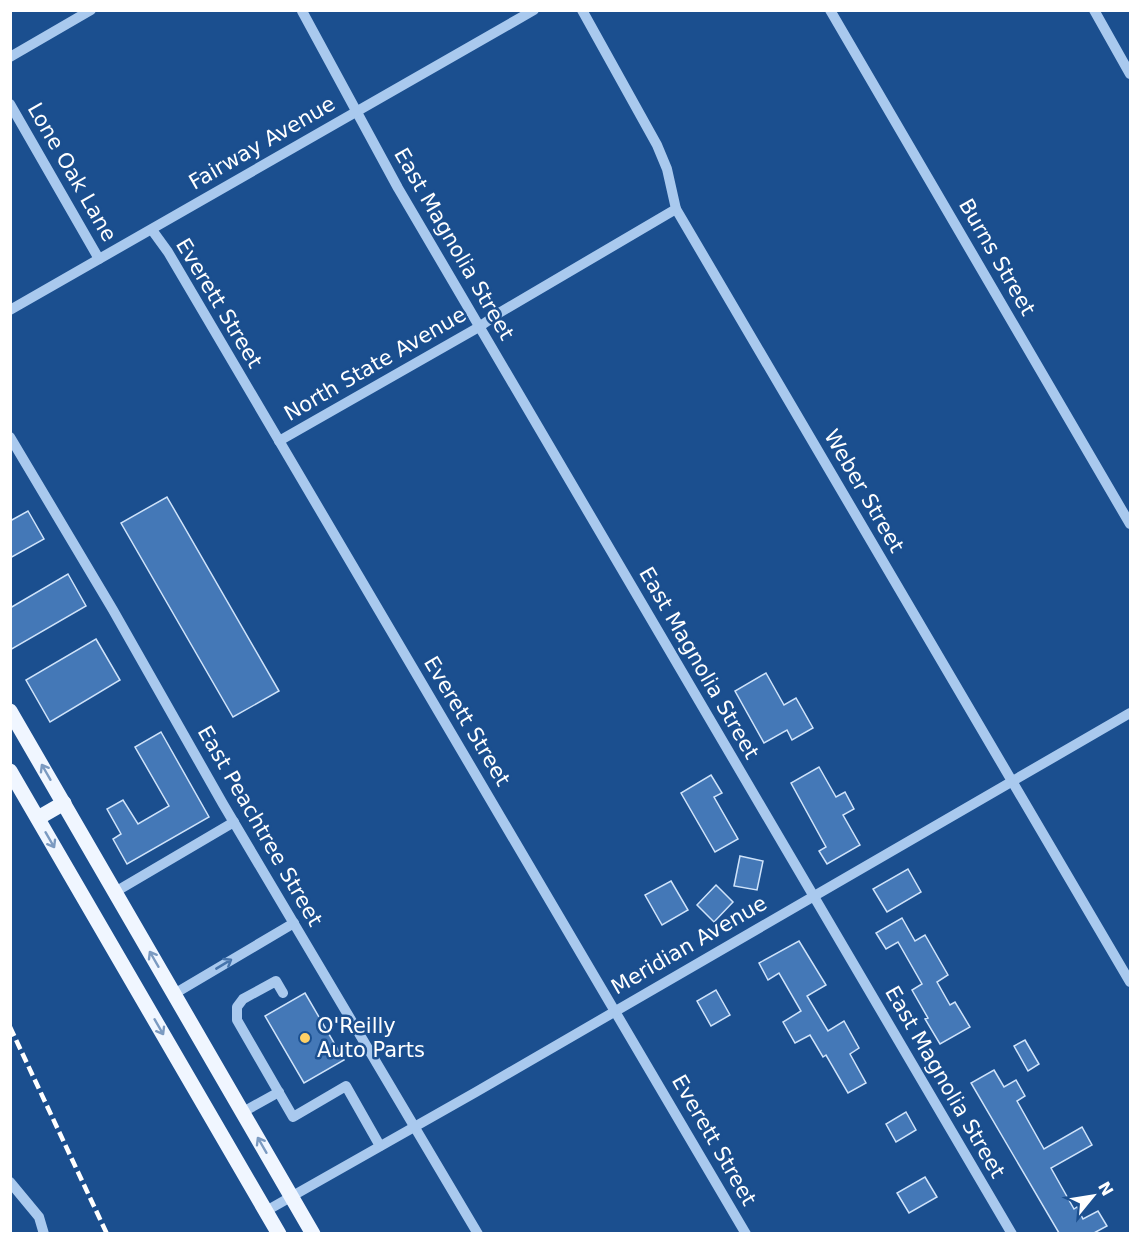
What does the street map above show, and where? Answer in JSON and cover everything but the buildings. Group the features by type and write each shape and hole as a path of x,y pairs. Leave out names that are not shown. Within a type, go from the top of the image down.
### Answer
{"main road":[{"path":"10,711 313,1233"},
{"path":"10,771 279,1233"},
{"path":"38,818 63,803"}],"street":[{"path":"10,57 91,10"},
{"name":"Fairway Avenue","path":"10,310 534,10"},
{"name":"Weber Street","path":"582,10 657,146 667,170 676,209 1011,782 1131,982"},
{"name":"Burns Street","path":"830,10 1131,524"},
{"path":"1094,10 1131,74"},
{"name":"East Magnolia Street","path":"302,11 398,188 1012,1233"},
{"name":"Lone Oak Lane","path":"10,104 99,259"},
{"name":"North State Avenue","path":"279,441 479,327 499,312 676,209"},
{"name":"Everett Street","path":"152,230 168,252 746,1233"},
{"name":"East Peachtree Street","path":"10,437 113,610 234,822 478,1233"},
{"name":"Meridian Avenue","path":"266,1211 1131,713"},
{"path":"115,892 234,822"},
{"path":"174,994 294,923"},
{"path":"283,993 276,981 243,999 237,1007 237,1020 293,1117 346,1086 380,1146"},
{"path":"243,1112 279,1092"},
{"path":"10,1182 39,1217 44,1233"}],"railway":[{"path":"10,1027 107,1234"}],"place":[{"name":"O'Reilly Auto Parts","path":"305,1038"}]}
